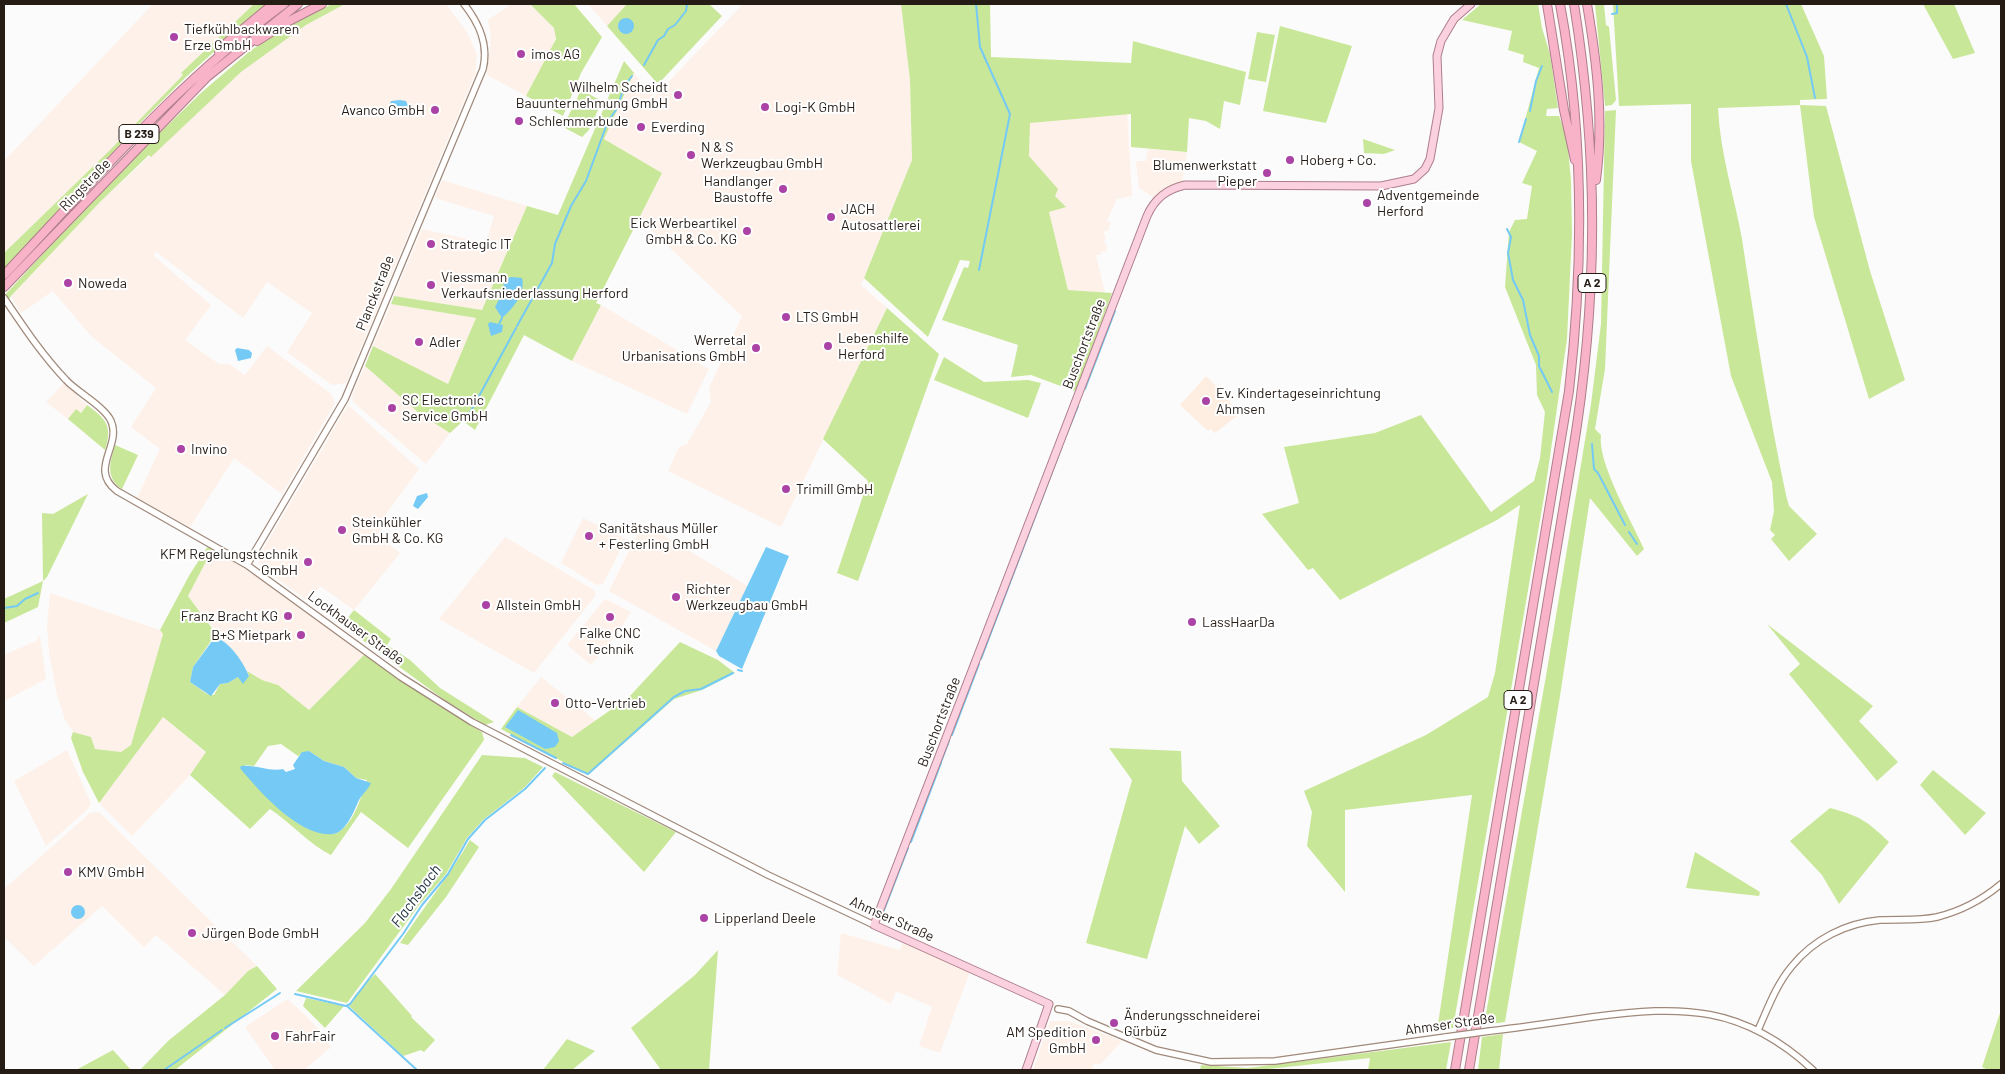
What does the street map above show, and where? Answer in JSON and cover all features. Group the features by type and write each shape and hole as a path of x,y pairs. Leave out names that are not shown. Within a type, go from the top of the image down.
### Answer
{"highway":[{"path":"214,60 225,44 273,4"},
{"name":"Ringstraße","path":"4,275 179,93 214,60 284,4"},
{"name":"Ringstraße","path":"4,287 207,77 298,4"},
{"path":"207,77 222,70 262,38 322,4"},
{"path":"1547,4 1564,113 1580,184"},
{"name":"A 2","path":"1455,1070 1570,391 1576,330 1580,184 1575,112 1560,4"},
{"name":"A 2","path":"1468,1070 1580,412 1592,290 1594,199 1589,110 1574,4"},
{"path":"1587,4 1597,62 1600,109 1600,149 1594,199"}],"main road":[{"name":"Buschortstraße","path":"874,925 1130,258 1154,203 1165,192 1186,185 1381,186 1414,179 1425,169 1430,158 1439,108 1437,56 1441,41 1454,19 1471,4"},
{"name":"Ahmser Straße","path":"874,925 1049,1004"},
{"path":"1026,1070 1049,1004"}],"street":[{"name":"Planckstraße","path":"247,565 345,399 482,70 484,58 483,38 474,17 464,4"},
{"name":"Lockhauser Straße","path":"4,298 61,374 110,418 114,436 105,470 110,486 247,565 451,710 717,849"},
{"name":"Ahmser Straße","path":"717,849 874,925"},
{"path":"1758,1030 1790,968 1805,952 1824,938 1860,923 1928,918 1950,913 1980,900 2001,884"},
{"name":"Ahmser Straße","path":"1049,1004 1156,1050 1194,1060 1221,1063 1276,1061 1490,1031 1667,1009 1712,1014 1758,1030 1793,1052 1813,1070"}],"shaded area":[{"path":"153,4 254,4 181,73 183,75 111,149 4,253 4,161"},
{"path":"345,4 446,4 467,32 477,55 475,74 346,383 332,385 287,352 312,313 267,282 243,318 155,251 154,256 211,305 185,340 219,364 229,364 245,375 267,346 331,394 335,403 282,494 234,458 190,527 137,498 160,449 131,427 156,388 91,336 53,291 21,313 11,296 101,201 241,72 306,25"},
{"path":"511,4 530,4 554,28 556,34 554,44 526,96 487,75 491,38 488,20"},
{"path":"588,4 627,4 607,26"},
{"path":"743,4 901,4 910,80 912,160 861,285 887,308 781,527 668,471 679,447 687,444 711,402 709,388 742,316 639,219 662,173 604,139 634,73 654,97"},
{"path":"1127,113 1132,196 1117,199 1107,221 1111,222 1108,231 1105,230 1103,235 1106,236 1104,242 1107,246 1105,252 1102,251 1101,255 1096,255 1105,293 1068,290 1049,212 1065,207 1055,196 1029,156 1030,123"},
{"path":"1148,149 1187,152 1182,182 1168,186 1153,197 1139,188 1136,161 1146,161"},
{"path":"442,180 527,206 482,310 394,296 422,229 486,243 494,216 435,198"},
{"path":"391,304 476,318 448,384 373,346"},
{"path":"601,305 709,369 687,414 572,361"},
{"path":"365,366 420,414 450,433 426,464 353,402 352,396"},
{"name":"Ev. Kindertageseinrichtung Ahmsen","path":"1206,376 1228,398 1237,416 1215,433 1210,429 1208,431 1180,405"},
{"path":"64,383 87,405 80,413 76,409 68,419 46,402"},
{"path":"348,405 419,469 384,517 388,520 377,535 400,553 354,610 320,586 309,602 261,567 259,563 261,553"},
{"path":"583,518 626,539 603,584 597,585 561,563"},
{"path":"643,523 748,586 716,651 609,591"},
{"path":"505,537 594,590 596,595 534,673 439,619"},
{"path":"213,548 280,592 365,654 309,710 278,685 262,680 247,671 188,596"},
{"path":"50,593 160,630 163,634 131,745 121,752 95,749 91,737 73,732 65,720 57,695 49,653 47,626"},
{"path":"605,599 631,612 617,634 591,665 567,645"},
{"path":"40,635 46,679 4,701 4,655 36,641"},
{"path":"541,677 596,721 572,737 517,707"},
{"path":"163,717 206,753 190,775 132,836 99,803"},
{"path":"67,750 91,803 88,809 46,846 14,781"},
{"path":"99,812 257,966 248,971 225,995 156,935 144,947 102,906 34,966 4,937 4,889 90,813"},
{"path":"841,933 900,950 903,942 970,971 940,1053 919,1046 932,1007 896,991 891,1004 837,975"},
{"path":"286,1000 290,1001 307,1017 323,1034 331,1047 304,1070 275,1070 245,1027"},
{"path":"1050,1021 1069,1021 1122,1041 1101,1064 1094,1064 1091,1070 1033,1070"}],"green space":[{"path":"254,4 267,4 186,77 130,133 121,147 4,270 4,253 111,149 183,75 181,73"},
{"path":"332,4 345,4 306,25 241,72 151,157 149,155 101,201 11,296 4,307 4,296 110,181 202,92 250,51 276,33"},
{"path":"530,4 574,4 602,37 581,73 563,116 526,96 556,39 554,28"},
{"path":"627,4 709,4 722,16 660,82 656,82 607,26"},
{"path":"901,4 990,4 991,57 1131,63 1133,41 1246,72 1240,105 1224,101 1220,129 1206,121 1189,118 1187,152 1131,147 1131,114 1030,123 1029,156 1058,189 1055,196 1066,207 1049,212 1068,290 1112,293 1077,389 1074,391 1031,375 1011,377 1018,345 942,320 964,267 968,268 970,261 960,260 928,337 864,278 912,160 910,80"},
{"path":"1481,4 1538,4 1542,28 1550,54 1558,108 1547,109 1546,116 1559,116 1567,137 1571,180 1572,234 1567,339 1545,491 1453,1028 1437,1031 1472,795 1345,810 1345,892 1307,846 1312,812 1304,791 1426,735 1488,697 1495,673 1520,505 1497,520 1340,600 1313,568 1308,570 1262,514 1299,503 1284,447 1375,433 1421,415 1491,512 1534,481 1540,458 1545,412 1537,395 1536,365 1505,287 1509,232 1515,220 1527,219 1532,186 1522,183 1537,151 1519,142 1539,68 1523,62 1524,55 1508,50 1512,31 1462,20"},
{"path":"1595,4 1604,4 1606,25 1609,27 1616,100 1612,105 1605,106"},
{"path":"1613,4 1801,4 1824,56 1827,99 1800,100 1800,105 1718,108 1721,141 1742,239 1786,495 1789,506 1817,534 1789,561 1771,539 1775,535 1770,530 1774,511 1772,482 1731,376 1691,161 1691,104 1619,106"},
{"path":"1923,4 1954,4 1975,53 1953,59"},
{"path":"1280,26 1352,46 1326,123 1263,111"},
{"path":"1257,32 1275,35 1266,82 1248,79"},
{"path":"624,61 634,73 604,139 662,173 596,303 601,305 572,361 524,335 475,430 463,421 450,433 420,414 365,366 373,346 448,384 476,318 391,304 394,296 482,310 527,206 558,215"},
{"path":"581,90 602,101 589,130 582,137 565,128 564,125"},
{"path":"1800,105 1826,106 1870,271 1905,380 1869,399 1814,217"},
{"path":"1616,110 1605,369 1595,429 1601,435 1601,447 1610,476 1644,549 1637,556 1590,498 1560,696 1505,1022 1484,1025 1546,676 1591,404 1601,324 1605,111"},
{"path":"1363,139 1395,150 1384,154 1364,153"},
{"path":"887,308 939,354 858,581 837,573 868,481 823,439"},
{"path":"944,357 984,382 1028,380 1041,383 1028,418 934,380"},
{"path":"87,405 103,419 108,429 105,450 68,419 76,409 81,413"},
{"path":"115,445 138,455 122,489 113,480 110,469"},
{"path":"88,494 47,577 43,581 42,513 53,514"},
{"path":"208,546 213,548 188,596 220,639 213,638 193,667 190,682 207,694 214,695 220,684 228,683 238,677 249,676 247,671 262,680 278,685 309,710 365,654 436,704 482,732 484,740 408,848 361,812 331,855 316,846 270,809 250,829 190,775 206,752 163,717 99,803 83,772 71,738 73,732 91,737 95,749 121,752 131,745 163,634 160,630 190,574","holes":["281,744 298,756 309,751 324,761 344,767 356,778 367,780 352,817 343,829 337,833 328,834 309,828 287,815 269,796 245,765 254,766 268,746"]},
{"path":"43,581 38,607 4,623 4,599"},
{"path":"354,610 391,639 387,645 410,660 440,688 494,722 485,725 446,701 342,625"},
{"path":"1767,624 1873,706 1859,721 1898,762 1877,781 1789,674 1800,664"},
{"path":"680,642 718,660 735,673 702,690 674,699 588,775 501,729 517,707 572,737 629,697"},
{"path":"1109,748 1181,751 1182,781 1220,826 1199,844 1185,826 1147,959 1086,943 1132,780"},
{"path":"482,755 525,758 543,767 524,788 483,820 467,838 446,874 420,904 347,1003 296,991 365,923 391,889"},
{"path":"1933,770 1986,813 1965,835 1920,785"},
{"path":"555,772 676,832 644,872 552,776"},
{"path":"1830,808 1862,820 1889,842 1839,904 1822,875 1790,841"},
{"path":"470,840 479,847 446,897 408,945 400,943 453,866"},
{"path":"1695,852 1760,892 1759,896 1686,888"},
{"path":"718,950 709,1070 661,1070 631,1028 695,975"},
{"path":"257,966 277,989 175,1070 140,1070 168,1041 225,995 248,971"},
{"path":"375,974 411,1017 435,1040 424,1052 421,1050 403,1056 349,1006 355,995"},
{"path":"306,998 344,1006 325,1028 303,1006"},
{"path":"2001,1010 2001,1070 1988,1070 1982,1067"},
{"path":"1503,1034 1499,1070 1478,1070 1482,1037"},
{"path":"567,1039 595,1051 572,1070 543,1070"},
{"path":"1451,1042 1446,1070 1368,1070 1370,1058 1259,1070 1200,1070 1201,1065 1248,1068"},
{"path":"113,1050 131,1070 76,1070"}],"water":[{"path":"626,18 634,26 626,34 618,26"},
{"path":"391,101 406,101 410,110 398,111 389,105"},
{"path":"512,277 522,278 522,289 514,305 502,318 495,307 504,290 503,279"},
{"path":"490,322 503,325 502,332 491,336 488,324"},
{"path":"237,348 249,350 252,353 251,358 238,361 235,350"},
{"path":"427,493 428,497 418,509 413,506 417,496"},
{"path":"766,547 789,556 742,669 719,656 716,651"},
{"path":"215,637 226,643 235,653 249,676 243,684 238,677 228,683 220,684 211,696 190,682 193,667"},
{"path":"518,710 557,733 559,741 555,747 545,749 505,727"},
{"path":"309,751 324,761 344,767 356,778 371,783 359,799 345,826 337,833 320,833 307,829 294,821 269,800 240,768 241,766 252,766 273,770 283,769 286,772 295,769 293,765 302,752"},
{"path":"78,905 83,907 85,912 83,917 78,919 73,917 71,912 73,907"}],"waterway":[{"path":"644,65 658,40 664,36 668,29 675,25 686,11 687,4"},
{"path":"976,4 980,47 1010,114 979,270"},
{"path":"1612,14 1617,13 1617,4"},
{"path":"1786,4 1807,57 1815,98"},
{"path":"1530,111 1536,81 1542,66"},
{"path":"517,326 552,263 555,244 571,206 586,181 608,121 616,110 625,85 632,76"},
{"path":"1519,142 1526,119"},
{"path":"1507,229 1511,237 1508,253 1513,280 1523,300 1530,335 1539,356 1539,366 1552,392"},
{"path":"1085,389 1115,311"},
{"path":"499,324 502,318"},
{"path":"466,420 516,328"},
{"path":"1064,440 1078,406"},
{"path":"1592,444 1594,469 1598,473 1625,525"},
{"path":"981,659 1062,446"},
{"path":"1629,532 1637,544"},
{"path":"4,608 17,606 25,599 38,593"},
{"path":"952,735 979,664"},
{"name":"Flachsbach","path":"738,670 742,671"},
{"name":"Flachsbach","path":"563,763 588,774 674,697 685,691 701,689 733,673"},
{"path":"511,735 556,758"},
{"path":"941,762 949,741"},
{"path":"911,842 941,763"},
{"name":"Flachsbach","path":"295,994 346,1006 350,1004 403,934 422,905 448,874 468,839 485,820 525,789 545,768"},
{"path":"881,918 908,848"},
{"name":"Flachsbach","path":"225,1028 280,993"},
{"path":"347,1006 417,1070"},
{"name":"Flachsbach","path":"164,1070 222,1030"}],"place":[{"name":"Tiefkühlbackwaren Erze GmbH","path":"174,37"},
{"name":"imos AG","path":"521,54"},
{"name":"Wilhelm Scheidt Bauunternehmung GmbH","path":"678,95"},
{"name":"Logi-K GmbH","path":"765,107"},
{"name":"Avanco GmbH","path":"435,110"},
{"name":"Schlemmerbude","path":"519,121"},
{"name":"Everding","path":"641,127"},
{"name":"N & S Werkzeugbau GmbH","path":"691,155"},
{"name":"Hoberg + Co.","path":"1290,160"},
{"name":"Blumenwerkstatt Pieper","path":"1267,173"},
{"name":"Handlanger Baustoffe","path":"783,189"},
{"name":"Adventgemeinde Herford","path":"1367,203"},
{"name":"JACH Autosattlerei","path":"831,217"},
{"name":"Eick Werbeartikel GmbH & Co. KG","path":"747,231"},
{"name":"Strategic IT","path":"431,244"},
{"name":"Noweda","path":"68,283"},
{"name":"Viessmann Verkaufsniederlassung Herford","path":"431,285"},
{"name":"LTS GmbH","path":"786,317"},
{"name":"Adler","path":"419,342"},
{"name":"Lebenshilfe Herford","path":"828,346"},
{"name":"Werretal Urbanisations GmbH","path":"756,348"},
{"name":"Ev. Kindertageseinrichtung Ahmsen","path":"1206,401"},
{"name":"SC Electronic Service GmbH","path":"392,408"},
{"name":"Invino","path":"181,449"},
{"name":"Trimill GmbH","path":"786,489"},
{"name":"Steinkühler GmbH & Co. KG","path":"342,530"},
{"name":"Sanitätshaus Müller + Festerling GmbH","path":"589,536"},
{"name":"KFM Regelungstechnik GmbH","path":"308,562"},
{"name":"Richter Werkzeugbau GmbH","path":"676,597"},
{"name":"Allstein GmbH","path":"486,605"},
{"name":"Franz Bracht KG","path":"288,616"},
{"name":"Falke CNC Technik","path":"610,617"},
{"name":"LassHaarDa","path":"1192,622"},
{"name":"B+S Mietpark","path":"301,635"},
{"name":"Otto-Vertrieb","path":"555,703"},
{"name":"KMV GmbH","path":"68,872"},
{"name":"Lipperland Deele","path":"704,918"},
{"name":"Jürgen Bode GmbH","path":"192,933"},
{"name":"Änderungsschneiderei Gürbüz","path":"1114,1023"},
{"name":"FahrFair","path":"275,1036"},
{"name":"AM Spedition GmbH","path":"1096,1040"}]}
